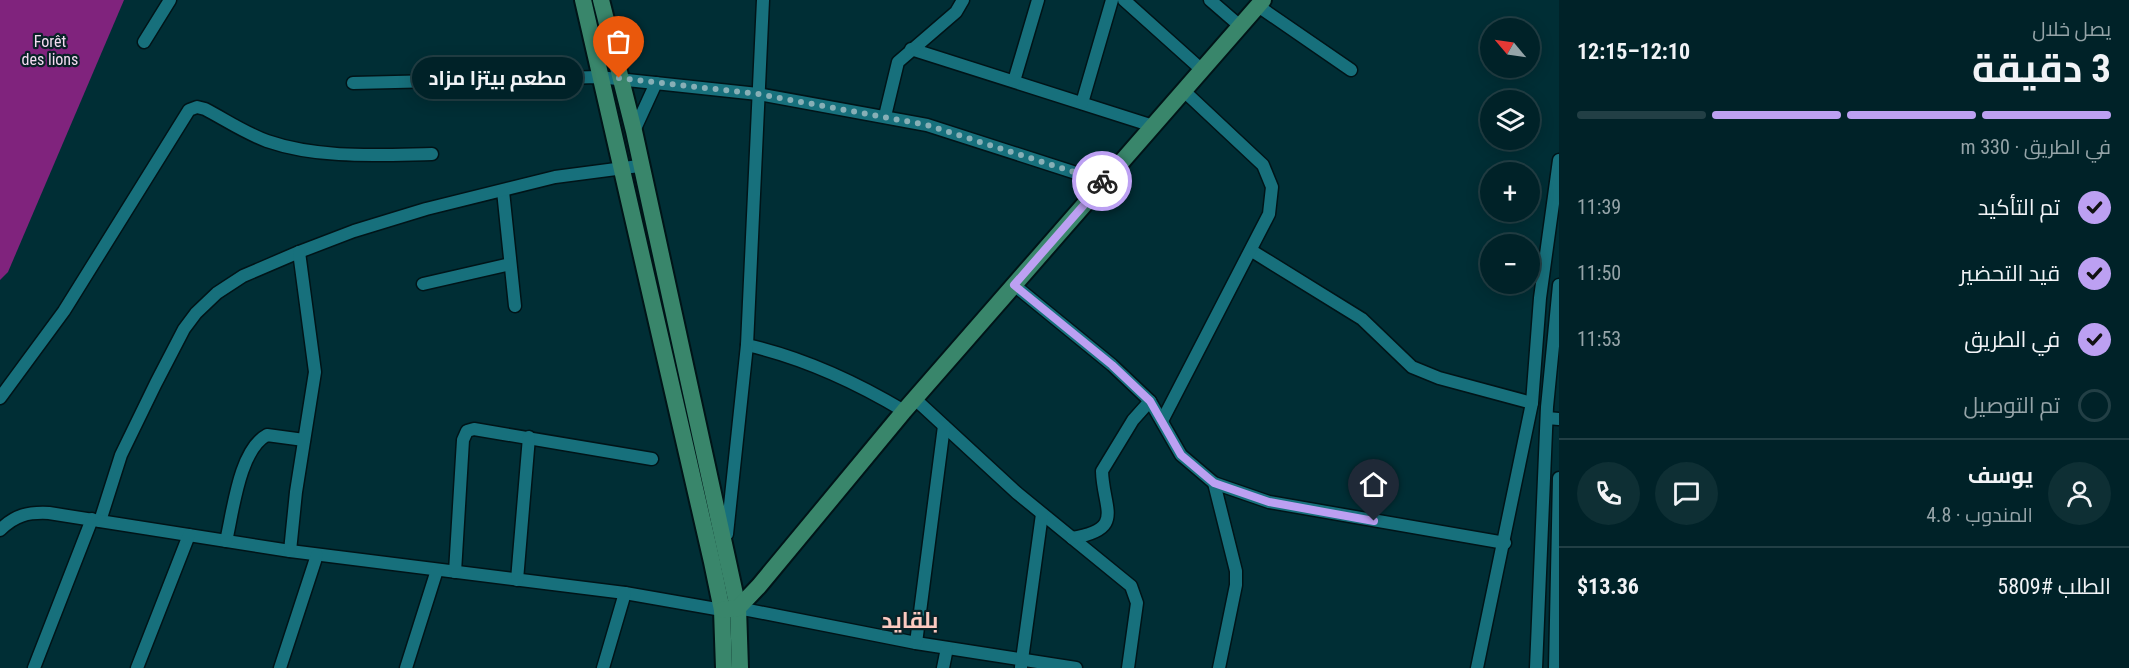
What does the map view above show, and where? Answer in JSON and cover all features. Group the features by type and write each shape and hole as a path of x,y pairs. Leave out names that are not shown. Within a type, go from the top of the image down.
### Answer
{"main road":[{"path":"583,0 680,433 719,560"},
{"path":"602,0 619,78 634,131 639,166 698,430 719,560 740,668"},
{"path":"724,668 730,609 759,586 909,405 1260,3"},
{"path":"680,433 698,430"}],"street":[{"path":"144,42 170,0"},
{"path":"719,560 727,520 747,345 763,0"},
{"path":"885,116 898,62 949,19 963,0"},
{"path":"1014,81 1038,0"},
{"path":"1082,103 1112,0"},
{"path":"1124,0 1202,70"},
{"path":"1210,0 1240,26"},
{"path":"1260,3 1351,70"},
{"path":"911,49 1153,126"},
{"path":"352,83 599,77 758,94 885,116 938,128 1104,182"},
{"path":"634,131 656,83"},
{"path":"1162,421 1252,251 1272,206 1270,177 1260,162 1184,91"},
{"path":"0,398 64,310 189,110 197,107 205,109 248,133 294,148 360,156 432,154"},
{"path":"1477,668 1505,543 1532,403 1540,298 1559,160"},
{"path":"34,668 96,520 120,455 184,329 195,313 217,293 243,276 299,252 354,231 426,209 555,177 639,166"},
{"path":"503,191 514,306"},
{"path":"1252,251 1362,319 1412,367 1439,378 1532,403"},
{"path":"290,551 315,372 299,252"},
{"path":"423,284 510,264"},
{"path":"1014,285 1112,365 1150,401 1181,455 1214,483 1269,502 1505,543"},
{"path":"1536,668 1553,419 1559,285"},
{"path":"747,345 822,368 870,391 909,405 944,426 1135,591 1137,603 1128,668"},
{"path":"1072,538 1096,532 1107,522 1109,511 1102,471 1133,420 1150,401"},
{"path":"916,643 944,426"},
{"path":"455,572 465,435 470,429 652,459"},
{"path":"226,542 248,455 253,447 267,435 304,440"},
{"path":"517,580 529,437"},
{"path":"1555,668 1559,478"},
{"path":"1214,483 1236,571 1236,585 1219,668"},
{"path":"0,530 12,518 32,512 96,520 317,555 625,593 730,609 947,648 1022,664 1076,668"},
{"path":"1022,664 1042,513"},
{"path":"138,668 189,536"},
{"path":"280,668 317,555"},
{"path":"406,668 437,570"},
{"path":"603,668 625,593"},
{"path":"943,668 947,648"}],"green space":[{"name":"Forêt des lions","path":"0,0 124,0 8,272 0,280"}],"way so far":[{"path":"619,78 758,94 927,125 1102,181"}],"place":[{"name":"مطعم بيتزا مزاد","path":"619,78"}],"district":[{"name":"بلقايد","path":"910,620"}],"route":[{"path":"1102,181 1104,182 1014,285 1112,365 1150,401 1169,438 1181,455 1214,483 1269,502 1374,521"}]}
